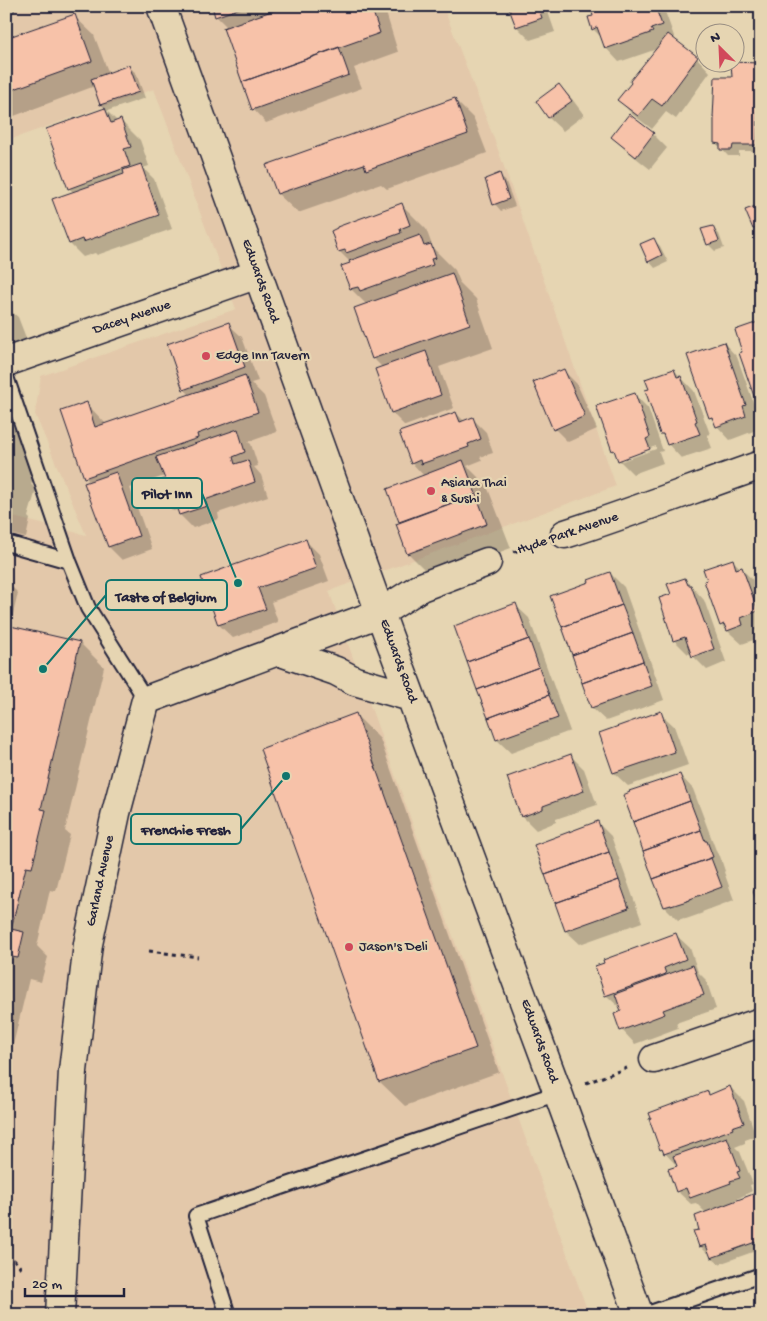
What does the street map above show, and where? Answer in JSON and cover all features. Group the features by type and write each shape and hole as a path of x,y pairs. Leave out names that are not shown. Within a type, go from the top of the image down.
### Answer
{"street":[{"name":"Edwards Road","path":"161,6 380,613 639,1315"},
{"name":"Dacey Avenue","path":"6,362 258,274"},
{"name":"Hyde Park Avenue","path":"565,534 761,465"},
{"path":"146,700 380,613 421,587 487,562"},
{"path":"278,651 336,671 355,681 411,697"},
{"name":"Garland Avenue","path":"60,1315 73,1071 88,944 116,813 146,700"},
{"path":"654,1059 761,1022"}],"lane":[{"path":"6,377 69,561 88,608 146,700"},
{"path":"6,543 69,561"},
{"path":"228,1315 196,1216 558,1092"},
{"path":"644,1315 761,1275"}],"path":[{"name":"Hyde Park Avenue","path":"487,562 565,534"},
{"path":"149,951 198,957"},
{"path":"558,1092 654,1059"},
{"path":"6,1263 14,1260 21,1268"}],"shaded area":[{"path":"6,6 443,6 496,144 616,486 329,591 589,1315 6,1315 6,515 86,535 35,414 41,376 236,309 154,89 6,141"}],"building":[{"path":"212,6 246,6 215,17"},
{"path":"286,6 371,6 380,33 242,82 223,28"},
{"path":"508,6 538,6 542,18 516,27"},
{"path":"597,6 655,6 662,25 651,29 653,32 605,49 597,27 592,30 588,17 593,16 591,8"},
{"path":"75,14 92,61 6,92 6,38"},
{"path":"668,34 694,54 694,62 662,106 652,99 638,116 617,100 631,83 630,81"},
{"path":"339,47 349,75 252,110 242,82"},
{"path":"744,62 759,63 757,145 733,145 732,150 720,150 720,144 714,143 715,77 732,77 732,72 744,72"},
{"path":"129,65 139,92 100,105 91,79"},
{"path":"559,84 572,101 548,118 536,101"},
{"path":"455,98 468,134 366,170 364,164 277,194 266,165"},
{"path":"105,108 111,123 121,119 131,147 124,149 130,166 68,189 46,129"},
{"path":"629,114 654,133 636,157 611,137"},
{"path":"141,164 159,215 83,242 82,239 69,244 52,199 124,174 123,170"},
{"path":"500,173 509,199 493,205 485,179"},
{"path":"402,203 410,225 400,229 401,233 346,253 345,250 338,252 331,231 337,227"},
{"path":"761,204 761,227 753,229 745,210"},
{"path":"713,226 719,241 707,245 701,229"},
{"path":"420,235 424,246 431,244 436,258 431,259 433,265 360,291 358,287 350,289 341,266 350,263 349,261"},
{"path":"654,238 662,255 648,262 640,244"},
{"path":"452,273 470,324 372,359 354,308"},
{"path":"761,321 761,401 756,402 739,353 742,352 735,330"},
{"name":"Edge Inn Tavern","path":"229,322 245,367 183,390 167,344"},
{"path":"724,342 746,405 743,406 746,416 716,427 712,417 709,418 687,355"},
{"path":"426,351 441,395 391,413 375,369"},
{"path":"564,369 585,416 553,430 533,382"},
{"path":"674,369 677,377 681,376 700,434 667,445 663,434 660,434 645,390 649,389 645,379"},
{"path":"245,375 258,412 197,434 198,438 84,478 61,411 87,402 95,427"},
{"path":"635,393 650,437 646,439 650,449 618,461 614,450 612,451 596,406"},
{"path":"456,412 460,422 473,417 481,439 468,444 469,447 421,464 420,460 411,464 399,432"},
{"path":"238,429 245,452 233,457 235,464 248,460 255,482 205,500 207,506 179,515 172,494 158,498 153,484 165,479 156,457"},
{"name":"Asiana Thai & Sushi","path":"463,460 476,494 399,522 387,489"},
{"path":"116,472 139,536 108,547 84,483"},
{"path":"476,494 487,524 407,554 396,524"},
{"path":"306,539 316,568 258,588 266,609 218,625 201,577"},
{"path":"733,559 736,569 742,567 758,611 741,618 743,625 727,631 724,624 720,626 704,581 707,580 703,569"},
{"path":"610,572 622,605 562,627 550,596"},
{"path":"685,578 688,585 691,585 714,649 692,657 685,637 673,641 659,598 671,594 667,584"},
{"path":"516,603 529,639 467,662 454,626"},
{"path":"622,605 633,633 572,655 562,627"},
{"path":"6,625 80,642 41,809 46,810 32,868 26,867 11,929 24,932 18,958 6,956"},
{"path":"633,633 643,661 582,683 572,655"},
{"path":"529,639 539,667 477,690 467,662"},
{"path":"643,661 652,686 591,708 582,683"},
{"path":"539,667 549,695 488,718 477,690"},
{"path":"549,695 558,718 496,740 488,718"},
{"path":"661,711 675,752 613,773 599,733"},
{"path":"356,713 476,1048 379,1082 260,749"},
{"path":"571,754 584,791 543,806 543,809 521,817 507,777"},
{"path":"680,774 690,801 633,822 623,795 629,791"},
{"path":"690,801 701,830 643,851 633,822"},
{"path":"598,821 609,852 545,875 534,845"},
{"path":"701,830 713,857 653,879 643,851"},
{"path":"609,852 619,880 555,903 545,875"},
{"path":"711,858 722,887 690,900 664,907 653,879"},
{"path":"761,879 761,913 753,891 759,889 756,881"},
{"path":"619,880 629,908 565,931 555,903"},
{"path":"676,933 686,959 664,968 666,974 605,996 595,966 604,963 603,960"},
{"path":"693,965 704,995 663,1010 665,1014 620,1031 614,1014 621,1011 615,994"},
{"path":"730,1086 744,1123 732,1127 733,1129 664,1154 662,1149 660,1150 649,1119 651,1118 649,1113 708,1091 709,1095"},
{"path":"727,1137 740,1171 737,1172 740,1178 690,1198 686,1188 676,1192 668,1169 677,1166 673,1156"},
{"path":"756,1193 759,1202 761,1201 761,1240 711,1258 706,1245 699,1247 693,1231 699,1230 695,1216"}],"place":[{"name":"Edge Inn Tavern","path":"206,356"},
{"name":"Asiana Thai & Sushi","path":"431,491"},
{"name":"Pilot Inn","path":"238,583"},
{"name":"Taste of Belgium","path":"43,669"},
{"name":"Frenchie Fresh","path":"286,776"},
{"name":"Jason's Deli","path":"349,947"}]}
